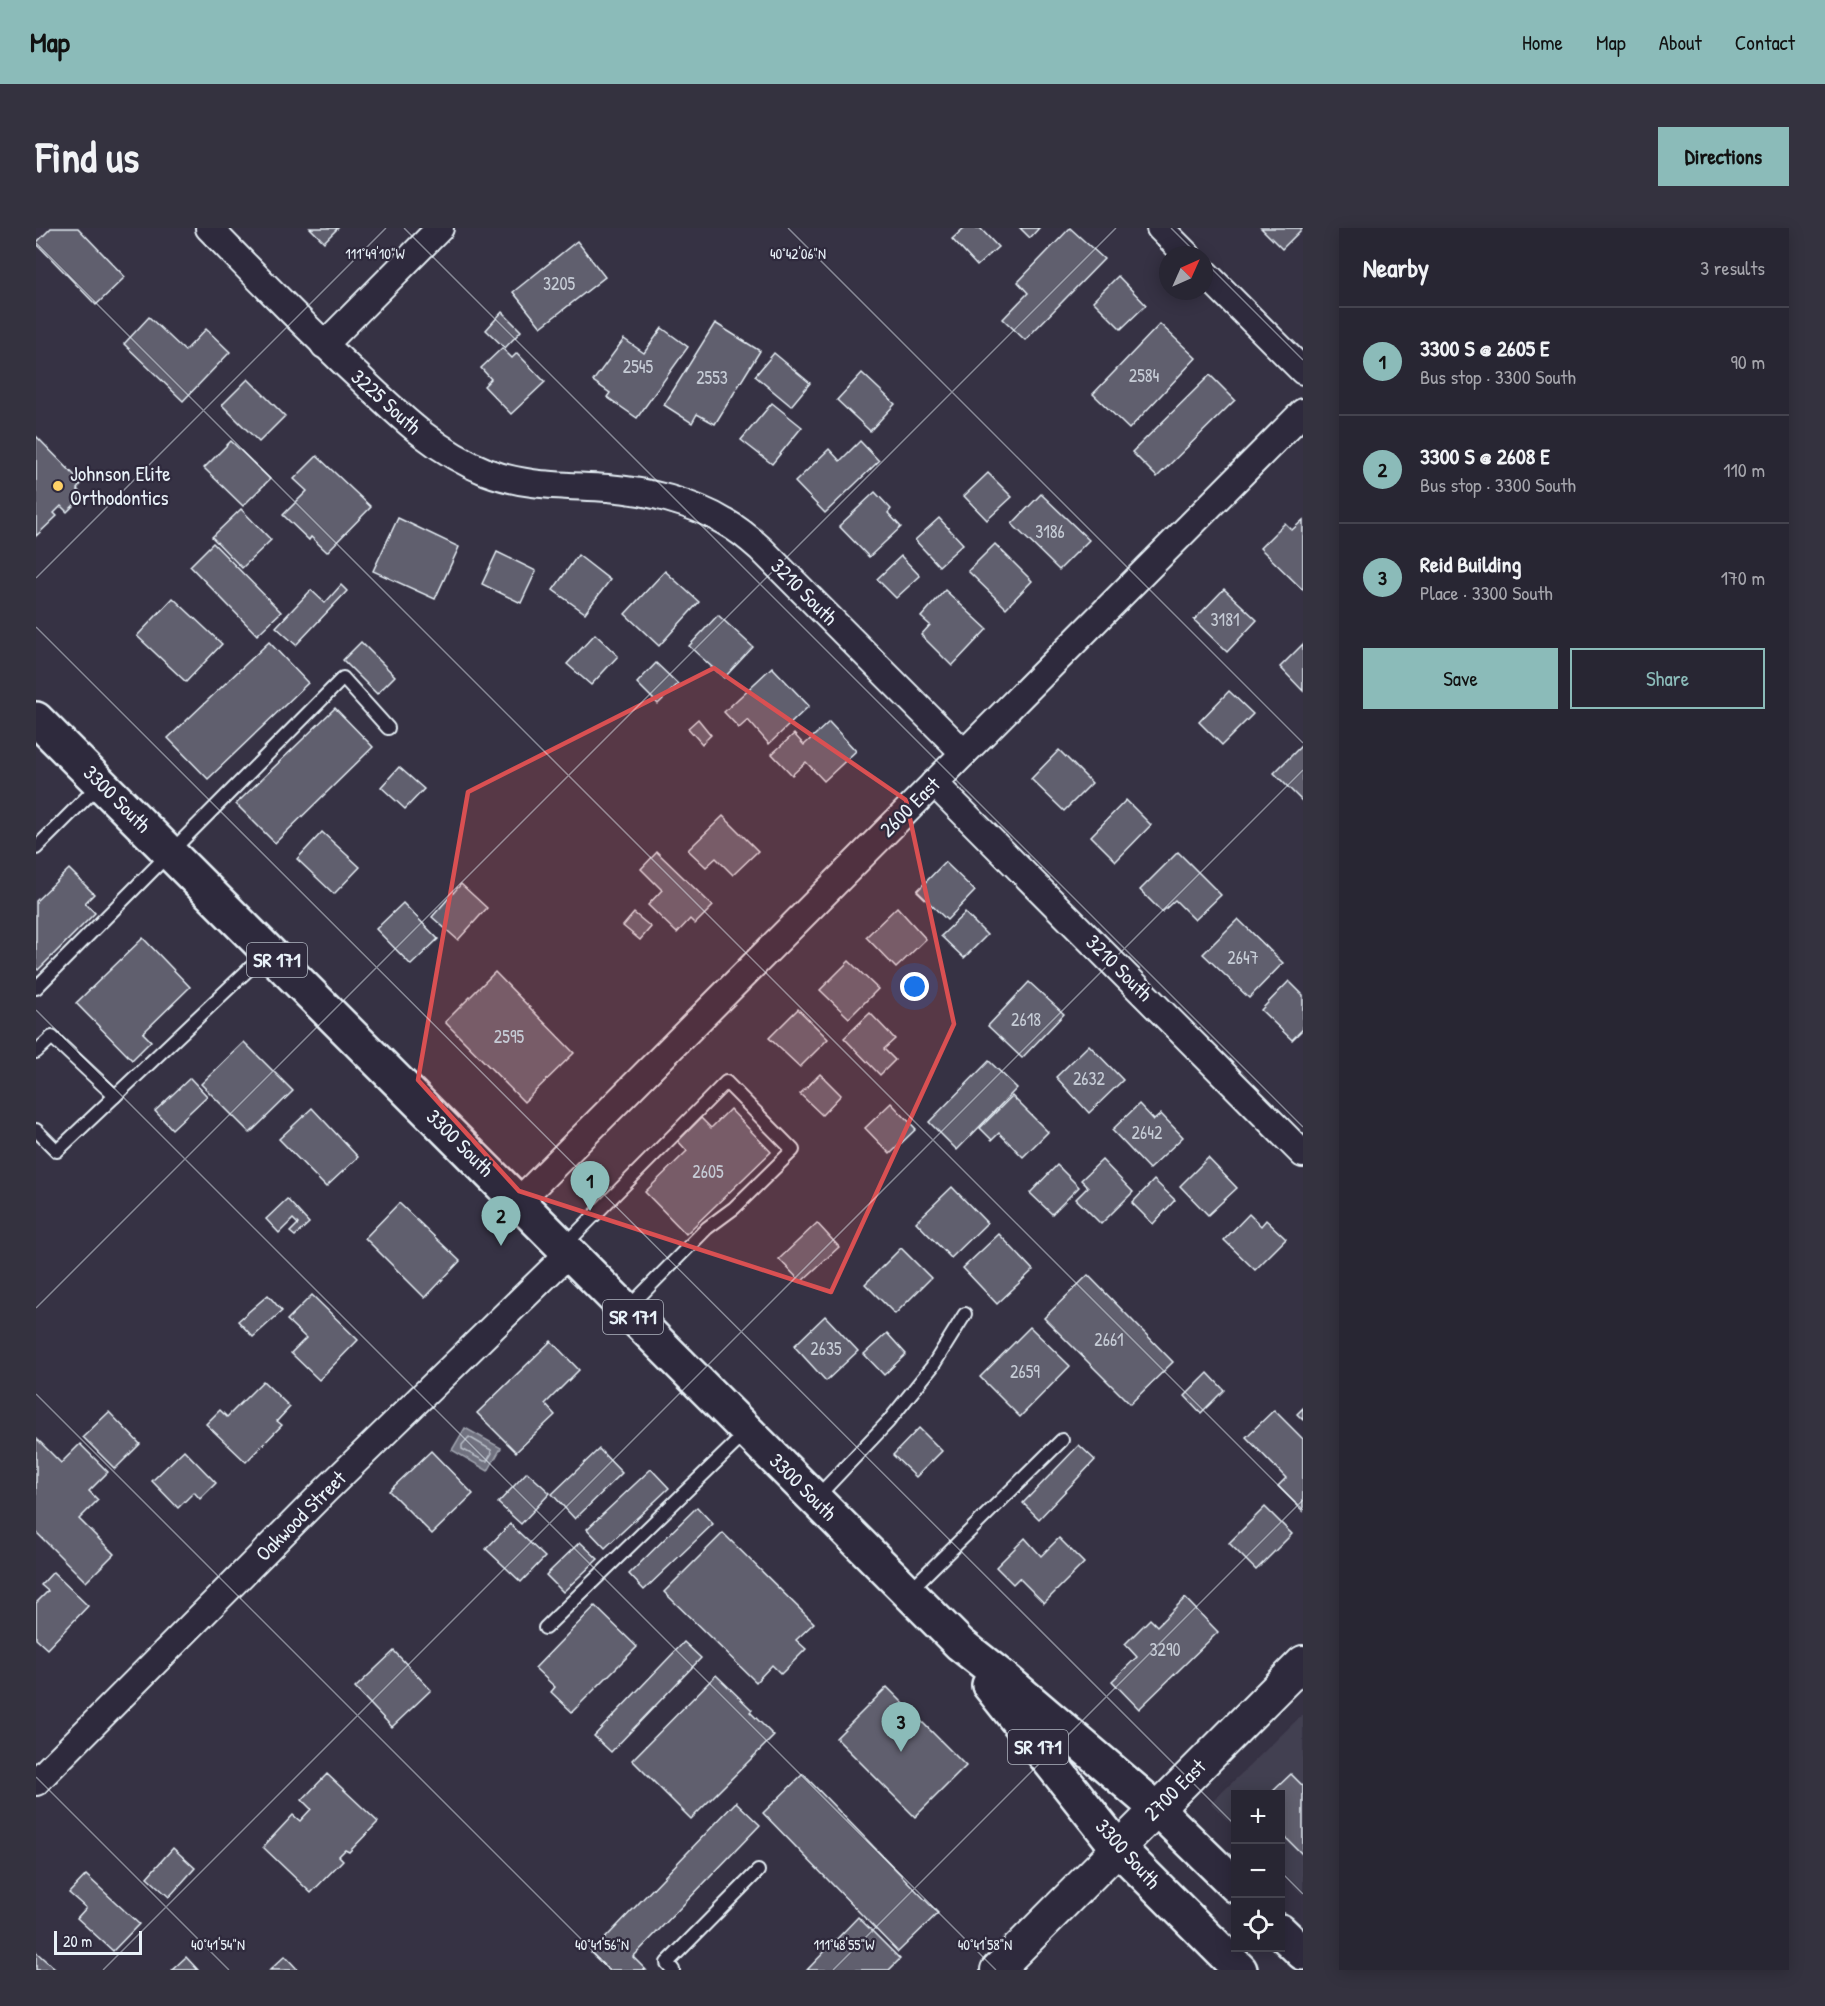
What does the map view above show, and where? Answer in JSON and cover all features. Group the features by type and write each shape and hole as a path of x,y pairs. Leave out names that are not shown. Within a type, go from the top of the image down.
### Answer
{"main road":[{"name":"3300 South","path":"38,724 101,783 960,1644 1007,1681 1157,1809 1231,1882"},
{"name":"3300 South","path":"960,1644 999,1698 1118,1848 1240,1970"},
{"path":"1285,1935 1303,1953"}],"street":[{"name":"3225 South","path":"209,228 324,345 412,427 460,461 513,480 548,485 610,488"},
{"path":"324,345 440,228"},
{"path":"1160,228 1178,246"},
{"path":"1213,281 1303,372"},
{"name":"2600 East","path":"518,1202 1303,412"},
{"name":"3210 South","path":"610,488 648,494 702,510 744,534 963,753"},
{"name":"3210 South","path":"934,783 1303,1154"},
{"name":"Oakwood Street","path":"36,1782 566,1250"},
{"name":"2700 East","path":"997,1970 1303,1662"}],"lane":[{"path":"36,988 343,678 388,728"},
{"path":"36,848 101,783"},
{"path":"36,1130 57,1150 268,951"},
{"path":"36,1052 52,1037 115,1096"},
{"path":"566,1250 726,1082 793,1149 734,1208 707,1228 626,1310"},
{"path":"815,1499 888,1422 932,1367 965,1314"},
{"path":"545,1628 747,1431"},
{"path":"908,1592 1062,1440"},
{"path":"673,1970 667,1963 758,1871"}],"highlighted area":[{"path":"714,668 906,800 954,1024 831,1292 519,1191 418,1080 468,792"}],"shaded area":[{"path":"1303,1714 1303,1895 1285,1877 1285,1790 1231,1790 1231,1824 1211,1803"}],"water":[{"path":"465,1428 501,1448 488,1471 452,1450"}],"building":[{"path":"51,228 78,228 125,277 96,305 36,243"},
{"path":"310,228 338,228 324,242"},
{"path":"964,228 980,228 998,247 977,266 952,239"},
{"path":"1020,228 1039,228 1030,238"},
{"path":"1070,228 1104,259 1025,340 1003,319 1028,293 1018,282"},
{"path":"1261,228 1303,228 1282,249"},
{"path":"577,241 605,277 541,327 513,292"},
{"path":"1118,276 1146,305 1121,329 1093,301"},
{"path":"502,312 521,331 505,348 486,330"},
{"path":"149,317 185,351 206,329 230,352 183,401 124,344"},
{"path":"715,323 760,351 715,424 697,414 692,423 664,405"},
{"path":"1160,324 1196,358 1129,429 1093,394"},
{"path":"662,328 688,347 637,418 607,397 610,393 593,381 624,339 644,353"},
{"path":"502,348 512,358 517,353 545,382 511,414 484,386 491,379 481,368"},
{"path":"774,353 810,383 791,406 755,376"},
{"path":"862,373 895,404 870,431 837,400"},
{"path":"1210,375 1235,400 1157,477 1132,452"},
{"path":"248,379 285,416 259,442 222,405"},
{"path":"772,403 802,427 772,464 741,440"},
{"name":"Johnson Elite Orthodontics","path":"36,436 82,483 77,489 83,496 67,512 61,506 54,513 57,516 36,536"},
{"path":"231,441 270,479 243,506 204,468"},
{"path":"860,441 879,461 825,513 795,482 829,449 840,461"},
{"path":"317,456 371,507 327,552 311,537 309,540 283,515 307,491 294,479"},
{"path":"988,473 1012,497 987,520 964,496"},
{"path":"875,492 891,509 888,513 901,527 869,557 839,526"},
{"path":"1041,494 1089,540 1059,570 1012,524"},
{"path":"241,509 271,540 242,568 212,537"},
{"path":"398,518 459,547 435,599 373,571"},
{"path":"939,518 963,544 939,566 915,540"},
{"path":"1303,520 1303,590 1260,548 1285,523 1292,530"},
{"path":"213,543 281,612 257,635 190,566"},
{"path":"995,544 1032,581 1006,608 968,571"},
{"path":"497,552 536,571 521,603 482,584"},
{"path":"578,555 610,580 585,613 553,590"},
{"path":"901,556 920,576 896,598 877,579"},
{"path":"665,571 699,602 659,646 625,614"},
{"path":"341,585 347,591 296,645 276,627 311,590 325,603"},
{"path":"1224,589 1257,620 1227,652 1194,620"},
{"path":"945,590 987,629 952,666 921,635 930,625 921,617"},
{"path":"173,598 222,644 186,682 137,636"},
{"path":"718,615 753,647 724,678 689,646"},
{"path":"595,634 618,656 591,685 567,664"},
{"path":"269,642 308,683 208,779 168,738"},
{"path":"361,642 395,676 377,694 343,660"},
{"path":"1303,644 1303,691 1280,667"},
{"path":"656,663 678,684 658,704 637,683"},
{"path":"772,667 809,706 769,744 748,720 739,728 724,712"},
{"path":"1229,691 1253,714 1222,745 1199,722"},
{"path":"335,708 373,747 275,843 236,804"},
{"path":"698,719 711,735 702,744 688,728"},
{"path":"829,722 856,751 824,781 806,762 792,775 772,754 794,734 804,745"},
{"path":"1303,744 1303,802 1274,773"},
{"path":"1059,750 1092,783 1064,811 1031,779"},
{"path":"399,767 424,789 405,809 381,787"},
{"path":"1126,800 1151,825 1116,861 1091,836"},
{"path":"723,816 758,851 733,875 716,858 706,867 688,850"},
{"path":"322,832 360,867 334,894 297,859"},
{"path":"657,852 713,906 695,924 690,919 677,933 648,905 662,890 641,869"},
{"path":"1178,852 1221,895 1195,920 1175,900 1162,912 1140,890"},
{"path":"945,862 975,891 947,920 917,891"},
{"path":"69,869 94,894 85,903 95,913 38,970 36,968 36,901"},
{"path":"461,884 487,908 458,940 432,917"},
{"path":"403,903 438,939 411,965 376,929"},
{"path":"897,907 926,939 896,968 866,937"},
{"path":"634,913 651,927 640,940 623,926"},
{"path":"965,913 987,935 964,958 941,936"},
{"path":"1238,919 1283,963 1249,998 1203,954"},
{"path":"143,938 190,987 143,1033 151,1041 132,1060 76,1003"},
{"path":"849,961 878,989 849,1018 820,990"},
{"path":"495,972 574,1053 524,1102 445,1022"},
{"path":"1289,981 1303,995 1303,1029 1292,1040 1261,1010"},
{"path":"1029,982 1064,1014 1022,1058 988,1026"},
{"path":"798,1009 828,1039 800,1067 769,1038"},
{"path":"870,1013 895,1039 884,1049 895,1060 880,1075 844,1038"},
{"path":"244,1042 293,1091 250,1133 201,1084"},
{"path":"1089,1045 1123,1080 1089,1113 1056,1077"},
{"path":"989,1061 1017,1088 957,1150 929,1122"},
{"path":"820,1074 841,1095 822,1115 800,1094"},
{"path":"190,1078 207,1096 172,1129 155,1111"},
{"path":"1012,1096 1048,1132 1023,1157 999,1133 992,1140 980,1128"},
{"path":"891,1103 916,1129 890,1154 865,1128"},
{"path":"1139,1104 1154,1120 1161,1114 1183,1137 1149,1169 1112,1130"},
{"path":"312,1108 358,1157 326,1187 279,1139"},
{"path":"730,1109 771,1152 686,1234 645,1192 687,1151 678,1141 701,1118 711,1128"},
{"path":"1208,1158 1237,1188 1208,1215 1180,1186"},
{"path":"1102,1160 1133,1192 1101,1224 1076,1199 1088,1187 1081,1180"},
{"path":"1057,1165 1079,1187 1052,1214 1030,1193"},
{"path":"1154,1180 1175,1200 1153,1224 1132,1203"},
{"path":"952,1187 987,1223 951,1258 916,1222"},
{"path":"287,1199 309,1223 295,1236 290,1232 298,1224 293,1219 279,1233 266,1219"},
{"path":"399,1203 460,1261 425,1298 365,1238"},
{"path":"1249,1214 1261,1226 1266,1220 1286,1239 1255,1270 1224,1240"},
{"path":"817,1223 839,1247 801,1282 779,1259"},
{"path":"999,1234 1033,1270 997,1304 963,1268"},
{"path":"901,1248 931,1278 895,1314 865,1284"},
{"path":"1088,1275 1173,1362 1130,1404 1044,1318"},
{"path":"268,1295 282,1311 253,1337 238,1321"},
{"path":"312,1295 358,1340 319,1380 291,1353 306,1338 287,1320"},
{"path":"825,1316 858,1351 826,1381 794,1346"},
{"path":"1030,1327 1070,1366 1020,1417 980,1377"},
{"path":"887,1333 906,1354 884,1375 864,1354"},
{"path":"551,1341 579,1370 545,1404 555,1415 516,1452 477,1413"},
{"path":"1208,1373 1224,1390 1201,1413 1185,1396"},
{"path":"263,1381 290,1407 277,1421 282,1425 246,1462 206,1424 220,1410 227,1417"},
{"path":"1303,1408 1303,1420 1297,1414"},
{"path":"1274,1410 1303,1439 1303,1511 1278,1486 1286,1478 1246,1437"},
{"path":"109,1412 140,1444 115,1469 83,1437"},
{"path":"919,1428 942,1451 916,1477 893,1455"},
{"path":"36,1438 61,1463 80,1444 108,1472 89,1491 98,1500 79,1519 114,1554 86,1582 36,1532"},
{"path":"1079,1445 1095,1460 1039,1519 1023,1503"},
{"path":"599,1449 622,1473 575,1519 552,1494"},
{"path":"184,1450 216,1483 200,1499 194,1492 178,1508 152,1481"},
{"path":"431,1451 473,1494 432,1534 389,1491"},
{"path":"651,1469 669,1488 605,1548 587,1529"},
{"path":"527,1472 550,1493 521,1524 498,1503"},
{"path":"697,1507 713,1524 644,1590 629,1574"},
{"path":"1265,1507 1292,1534 1256,1570 1229,1543"},
{"path":"510,1524 545,1557 521,1582 486,1549"},
{"path":"723,1533 814,1623 796,1640 806,1649 781,1674 772,1665 756,1682 664,1592"},
{"path":"1025,1538 1041,1556 1059,1538 1084,1563 1044,1603 1019,1578 1013,1584 996,1567"},
{"path":"580,1542 598,1559 563,1592 546,1575"},
{"path":"53,1572 88,1606 47,1649 36,1639 36,1603 48,1591 41,1585"},
{"path":"1185,1598 1218,1632 1139,1709 1112,1681 1137,1657 1125,1644 1150,1619 1157,1626"},
{"path":"595,1606 637,1647 572,1712 551,1692 555,1687 535,1668"},
{"path":"684,1642 701,1658 611,1752 594,1736"},
{"path":"394,1651 431,1690 392,1727 355,1688"},
{"path":"716,1675 752,1710 750,1712 774,1736 691,1819 632,1760"},
{"path":"887,1687 966,1766 915,1817 836,1738"},
{"path":"327,1774 378,1822 349,1852 345,1850 339,1856 343,1860 311,1893 263,1847 293,1815 300,1821 311,1809 302,1800"},
{"path":"803,1774 938,1913 898,1952 763,1813"},
{"path":"1291,1774 1303,1786 1303,1855 1285,1837 1285,1790 1274,1790"},
{"path":"736,1802 760,1825 633,1957 646,1970 609,1970 591,1953"},
{"path":"173,1848 195,1868 169,1897 147,1877"},
{"path":"86,1875 139,1924 113,1951 77,1918 86,1908 69,1893"},
{"path":"858,1917 900,1959 889,1970 807,1970"},
{"path":"36,1952 56,1970 36,1970"},
{"path":"285,1956 298,1970 270,1970"},
{"path":"186,1957 198,1970 172,1970"}],"place":[{"name":"Johnson Elite Orthodontics","path":"58,486"},
{"name":"3300 S @ 2605 E","path":"590,1211"},
{"name":"3300 S @ 2608 E","path":"501,1246"},
{"name":"Reid Building","path":"901,1752"}]}
